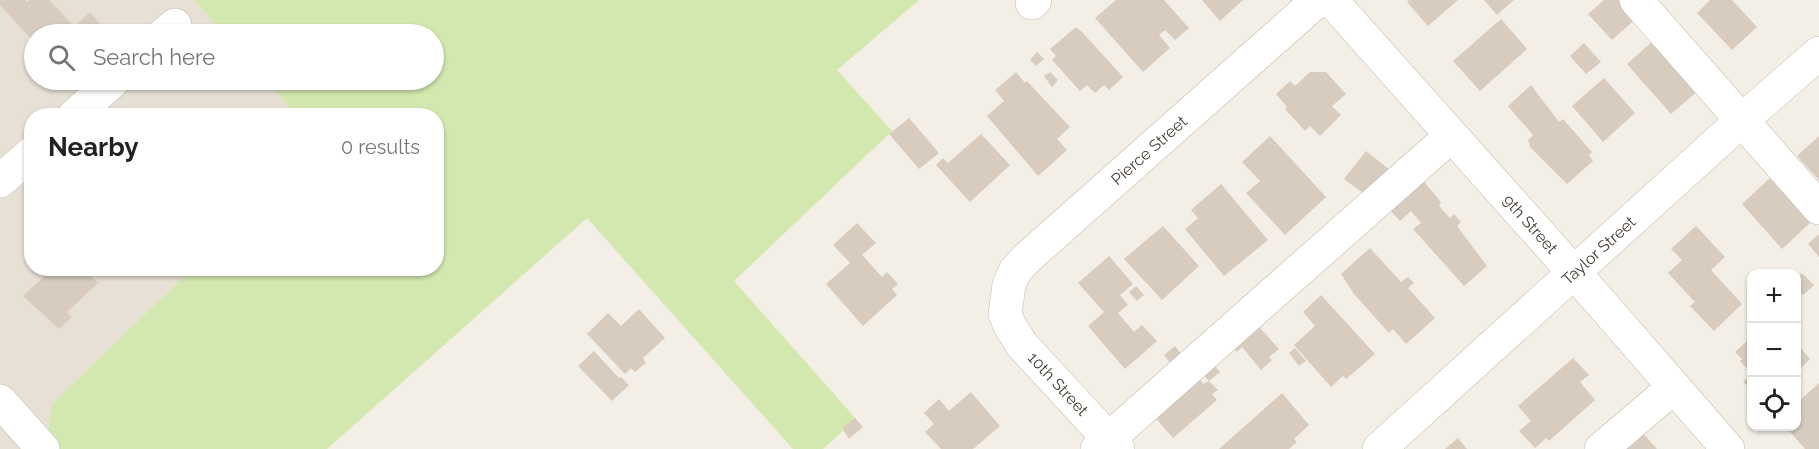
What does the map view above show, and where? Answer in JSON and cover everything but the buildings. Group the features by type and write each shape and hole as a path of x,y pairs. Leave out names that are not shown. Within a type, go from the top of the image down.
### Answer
{"street":[{"name":"Pierce Street","path":"1005,314 1009,285 1015,271 1027,258 1318,0"},
{"name":"9th Street","path":"1331,0 1728,449"},
{"path":"1636,0 1819,208"},
{"name":"Taylor Street","path":"1390,446 1573,273 1819,53"},
{"path":"83,108 103,90"},
{"path":"1108,446 1451,136"},
{"path":"0,181 24,160"},
{"name":"10th Street","path":"1005,314 1022,345 1108,446"},
{"path":"1601,449 1674,387"},
{"path":"0,401 44,449"}],"shaded area":[{"path":"0,0 194,0 216,24 24,24 24,90 274,90 291,108 24,108 24,276 185,276 52,404 45,449 0,449"}],"green space":[{"path":"194,0 919,0 837,70 892,131 734,281 856,419 823,449 793,449 587,218 327,449 45,449 52,404 185,276 444,276 444,108 291,108 274,90 444,90 444,24 216,24"}]}
